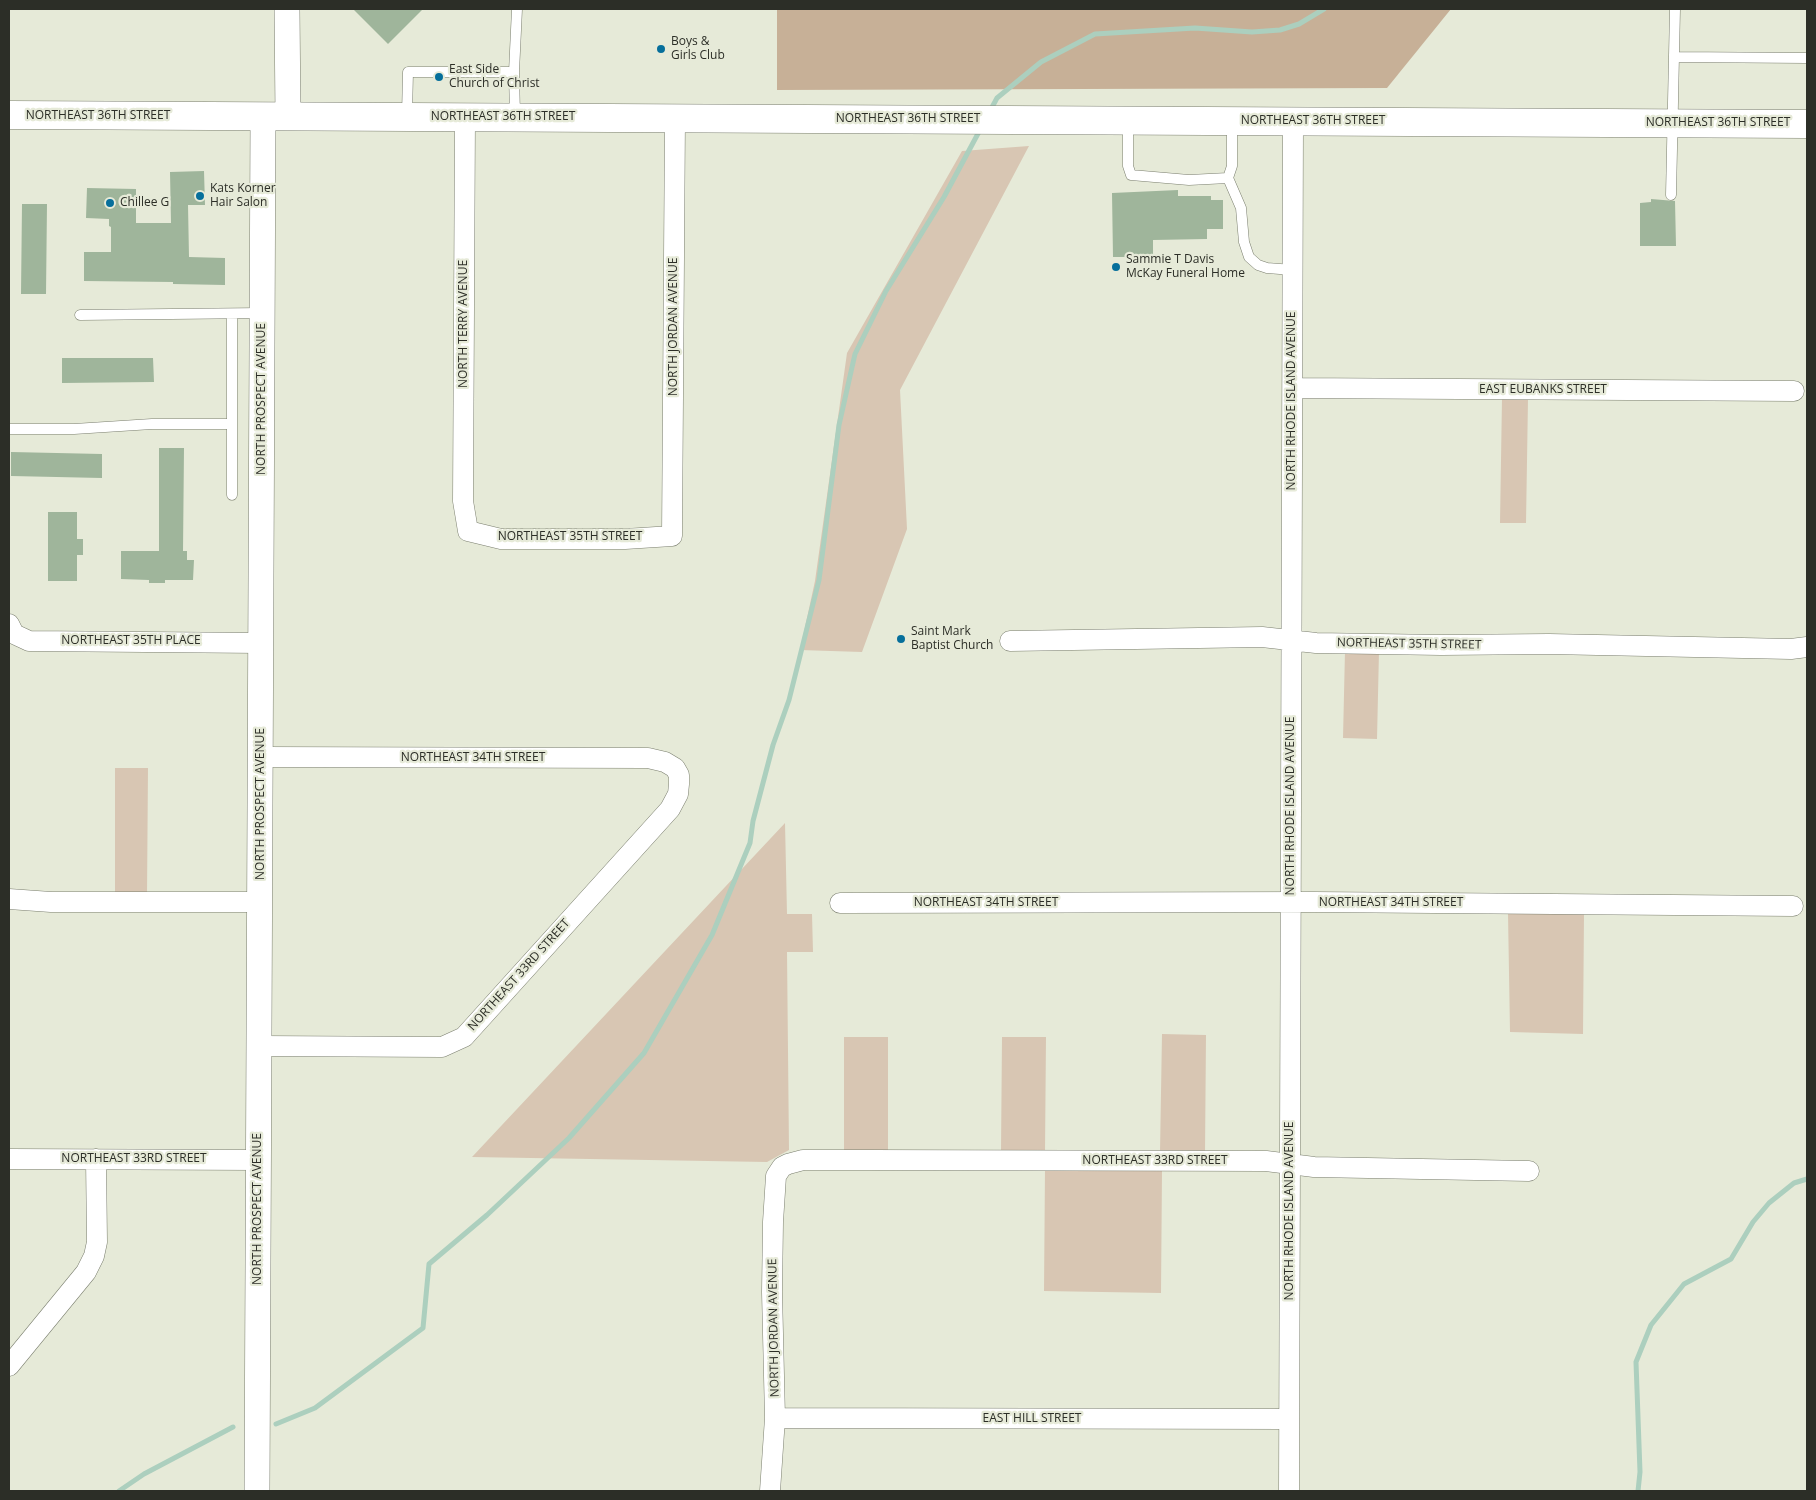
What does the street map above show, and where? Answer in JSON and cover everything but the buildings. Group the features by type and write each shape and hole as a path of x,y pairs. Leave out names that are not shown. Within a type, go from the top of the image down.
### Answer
{"main road":[{"name":"NORTHEAST 36TH STREET","path":"9,115 1807,124"}],"street":[{"name":"NORTH PROSPECT AVENUE","path":"257,1491 262,313 275,117 287,9"},
{"name":"NORTH TERRY AVENUE","path":"465,117 463,501 468,531"},
{"name":"NORTH JORDAN AVENUE","path":"672,536 675,118"},
{"name":"NORTH RHODE ISLAND AVENUE","path":"1289,1491 1293,121"},
{"name":"EAST EUBANKS STREET","path":"1292,388 1794,391"},
{"name":"NORTHEAST 35TH STREET","path":"468,531 501,539 625,539 672,536"},
{"name":"NORTHEAST 35TH PLACE","path":"9,624 14,634 29,641 261,643"},
{"name":"NORTHEAST 35TH STREET","path":"1010,641 1262,637 1316,643 1431,645 1549,644 1790,649 1807,647"},
{"name":"NORTHEAST 34TH STREET","path":"261,757 648,758 666,762 675,768 679,775"},
{"name":"NORTHEAST 33RD STREET","path":"260,1046 442,1047 464,1037 670,809 678,794 679,775"},
{"path":"9,900 51,902 260,902"},
{"name":"NORTHEAST 34TH STREET","path":"840,903 1291,902 1793,906"},
{"name":"NORTHEAST 33RD STREET","path":"9,1159 259,1160"},
{"path":"9,1366 86,1272 94,1256 97,1242 96,1159"},
{"name":"NORTHEAST 33RD STREET","path":"782,1167 803,1160 1256,1161 1314,1167 1529,1171"},
{"name":"NORTH JORDAN AVENUE","path":"770,1491 775,1418 772,1292 773,1222 776,1176 782,1167"},
{"name":"EAST HILL STREET","path":"775,1418 1289,1419"}],"lane":[{"path":"515,117 514,72 517,9"},
{"path":"1671,195 1675,9"},
{"path":"1675,57 1807,58"},
{"path":"407,117 408,72 514,72"},
{"path":"1128,120 1128,166 1131,175 1188,180 1228,178"},
{"path":"1232,121 1232,166 1228,178 1241,208 1244,242 1249,257 1258,265 1267,268 1292,270"},
{"path":"80,315 262,313"},
{"path":"232,314 232,495"},
{"path":"9,429 74,429 152,424 232,424"}],"shaded area":[{"path":"777,9 1451,9 1387,88 777,90"},
{"path":"1029,146 900,390 907,529 862,652 800,650 815,581 847,353 962,151"},
{"path":"1502,398 1528,399 1526,523 1500,523"},
{"path":"1345,651 1379,651 1377,739 1343,738"},
{"path":"115,768 148,768 147,895 115,895"},
{"path":"785,823 787,914 812,914 813,952 787,952 789,1150 767,1162 472,1157"},
{"path":"1508,913 1584,914 1583,1034 1510,1032"},
{"path":"1162,1034 1206,1035 1205,1153 1160,1152"},
{"path":"844,1037 888,1037 888,1155 844,1155"},
{"path":"1002,1037 1046,1037 1045,1151 1001,1151"},
{"path":"1045,1169 1162,1171 1161,1293 1044,1291"}],"waterway":[{"path":"990,111 997,98 1041,62 1095,34 1195,28 1252,32 1280,30 1299,24 1324,9"},
{"path":"276,1424 315,1408 423,1328 429,1264 487,1215 569,1138 644,1053 712,935 750,843 753,821 773,745 789,700 819,580 839,425 855,354 886,291 944,197 981,128"},
{"path":"1638,1491 1640,1472 1636,1362 1651,1325 1684,1284 1731,1259 1753,1222 1769,1203 1794,1183 1807,1179"},
{"path":"119,1491 144,1474 233,1427"}],"place":[{"name":"Boys & Girls Club","path":"661,49"},
{"name":"East Side Church of Christ","path":"439,77"},
{"name":"Kats Korner Hair Salon","path":"200,196"},
{"name":"Chillee G","path":"110,203"},
{"name":"Sammie T Davis McKay Funeral Home","path":"1116,267"},
{"name":"Saint Mark Baptist Church","path":"901,639"}]}
